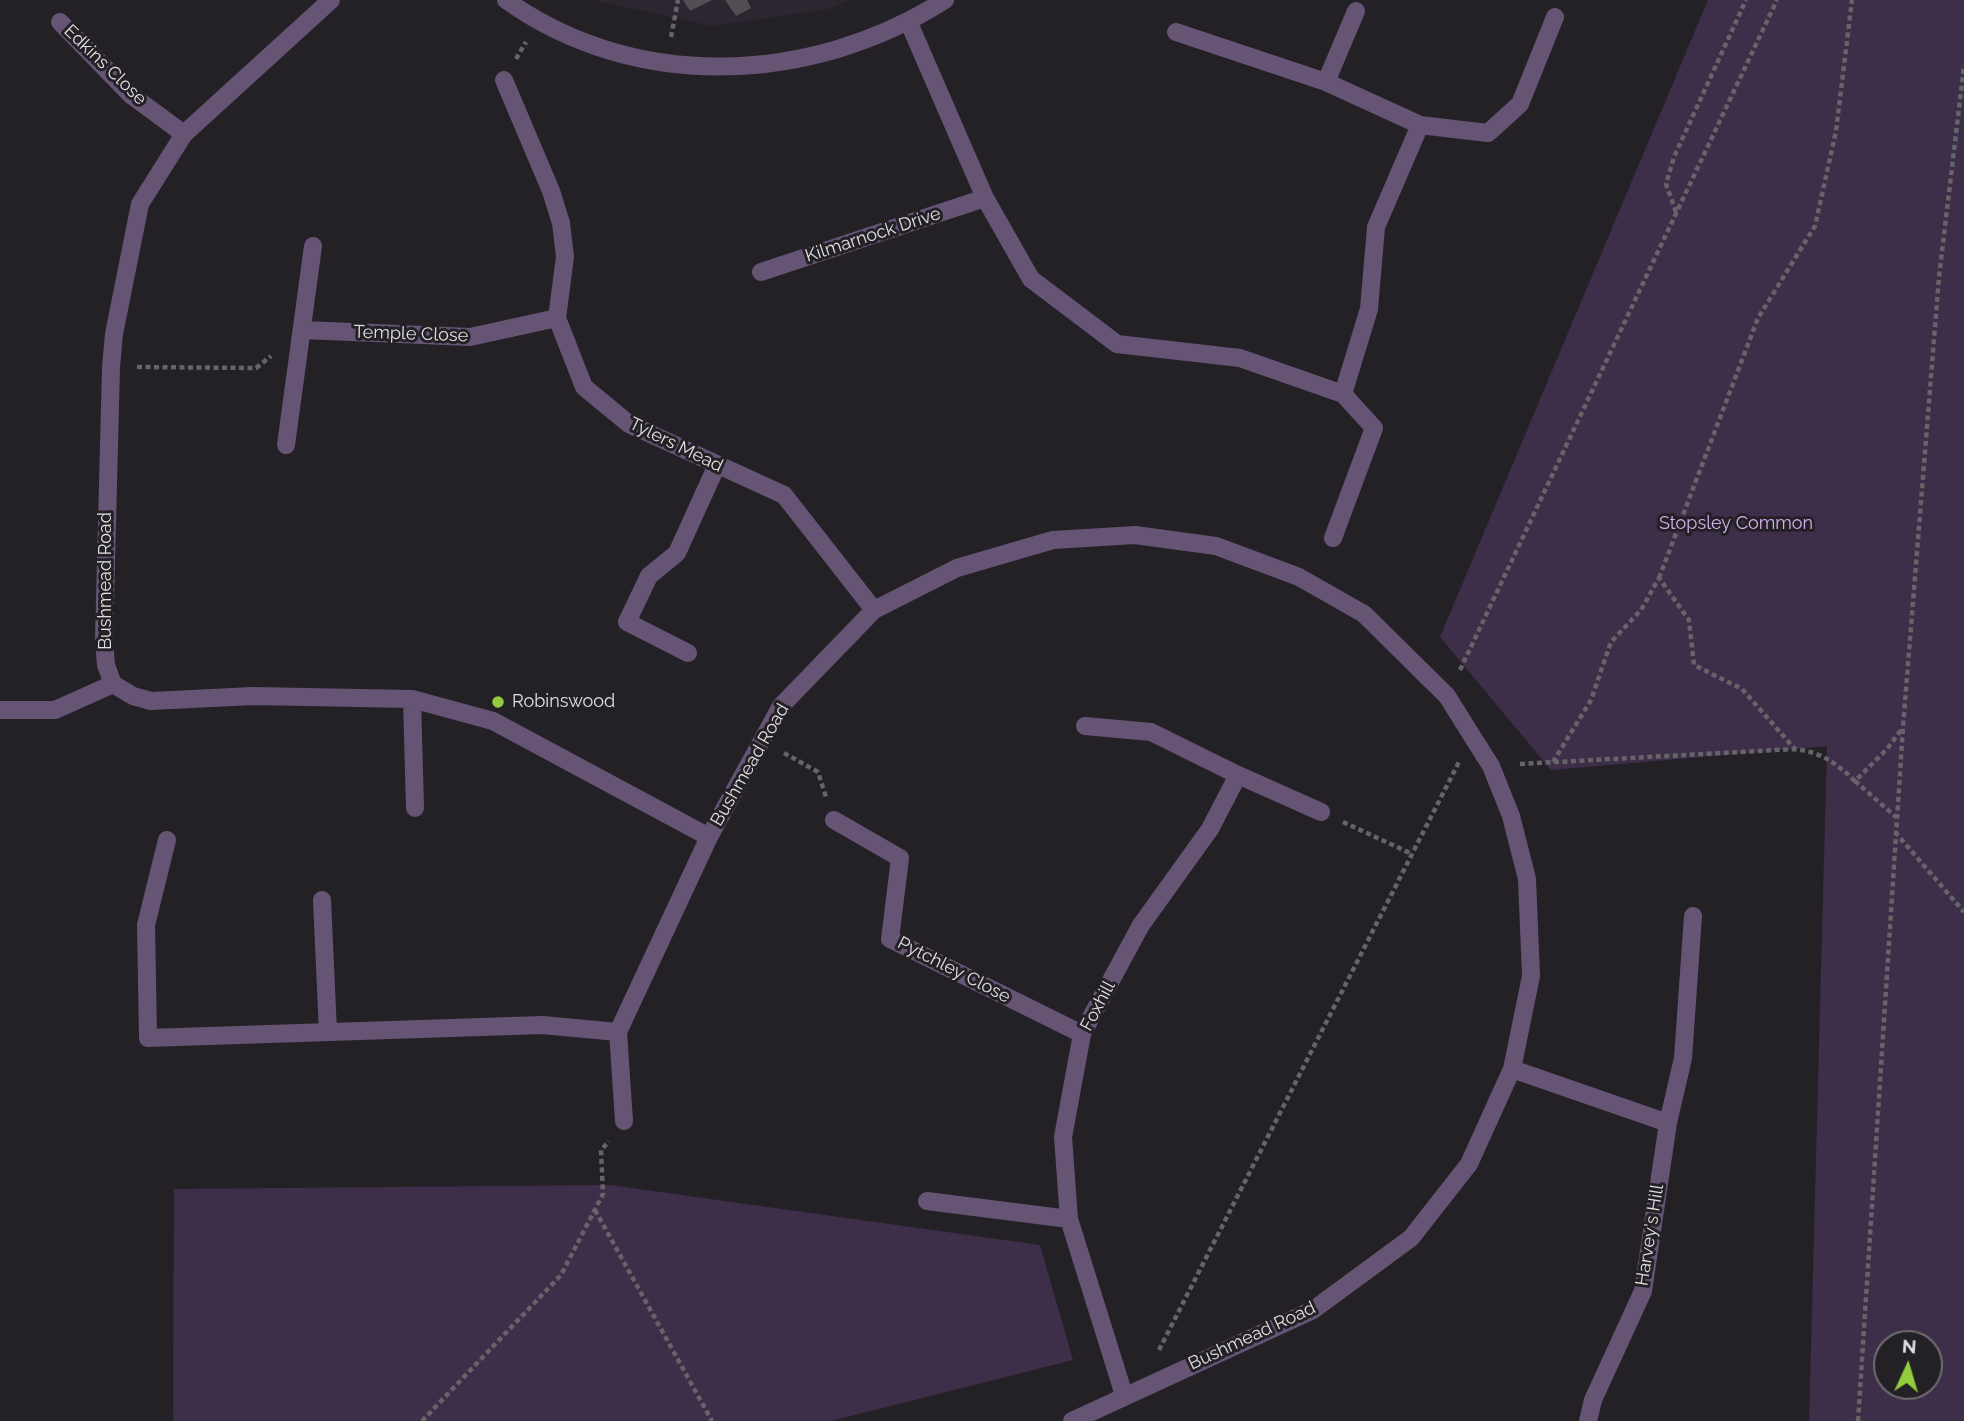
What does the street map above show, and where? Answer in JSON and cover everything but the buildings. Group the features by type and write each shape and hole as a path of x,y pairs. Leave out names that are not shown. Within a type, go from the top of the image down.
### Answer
{"street":[{"name":"Bushmead Road","path":"331,0 184,134 140,204 114,334 111,367 104,640 106,665 113,684 133,696 151,701 253,696 412,699 494,721 709,836 780,706 874,610 957,568 1053,540 1135,535 1216,546 1299,577 1364,614 1447,696 1491,766 1511,816 1527,879 1531,976 1512,1069 1469,1164 1411,1238 1313,1310 1072,1421"},
{"path":"506,0 604,51 692,68 778,64 841,48 909,23 945,0"},
{"path":"1326,82 1356,11"},
{"path":"1176,32 1326,82 1420,125 1488,133 1520,104 1555,17"},
{"name":"Edkins Close","path":"60,22 131,95 184,134"},
{"path":"909,23 985,198 1031,279 1118,344 1240,358 1343,394 1374,428 1333,538"},
{"name":"Tylers Mead","path":"504,80 551,191 561,223 565,257 557,318 584,387 629,424 784,495 874,610"},
{"path":"1343,394 1368,309 1376,227 1420,125"},
{"name":"Kilmarnock Drive","path":"761,272 985,198"},
{"path":"286,445 304,330 313,246"},
{"name":"Temple Close","path":"304,330 470,337 557,318"},
{"path":"688,653 627,622 649,576 677,553 718,465"},
{"path":"0,710 55,710 113,684"},
{"path":"412,699 415,808"},
{"path":"1085,726 1151,732 1321,812"},
{"name":"Foxhill","path":"1124,1395 1069,1219 1063,1137 1082,1034 1141,925 1210,830 1238,775"},
{"name":"Pytchley Close","path":"834,820 900,858 890,939 1082,1034"},
{"path":"624,1121 618,1032 709,836"},
{"path":"167,840 146,925 148,1038 542,1025 618,1032"},
{"path":"321,900 328,1032"},
{"name":"Harvey's Hill","path":"1588,1421 1593,1400 1643,1291 1668,1123 1683,1058 1693,916"},
{"path":"1512,1069 1668,1123"},
{"path":"927,1202 1069,1219"}],"path":[{"path":"666,64 678,0"},
{"path":"1676,213 1666,184 1674,157 1746,0"},
{"path":"1447,696 1777,0"},
{"path":"1553,762 1591,700 1611,642 1642,610 1659,578 1758,318 1815,226 1836,131 1852,0"},
{"path":"504,80 533,12"},
{"path":"1858,1421 1903,727 1939,277 1964,66"},
{"path":"111,367 256,368 304,330"},
{"path":"1659,578 1689,620 1694,665 1742,689 1795,749"},
{"path":"1855,781 1887,749 1903,727"},
{"path":"1158,1353 1472,736"},
{"path":"762,741 818,772 834,820"},
{"path":"1491,766 1795,749 1815,751 1838,765 1896,817"},
{"path":"1321,812 1412,854"},
{"path":"1895,831 1964,912"},
{"path":"422,1421 561,1275 603,1194 601,1150 624,1121"},
{"path":"595,1210 712,1421"}],"shaded area":[{"path":"593,0 849,0 829,9 712,26"}],"green space":[{"name":"Stopsley Common","path":"1708,0 1964,0 1964,1421 1809,1421 1827,746 1551,770 1440,637"},
{"path":"610,1185 1040,1245 1073,1360 831,1421 173,1421 174,1189"}],"place":[{"name":"Robinswood","path":"498,702"}]}
